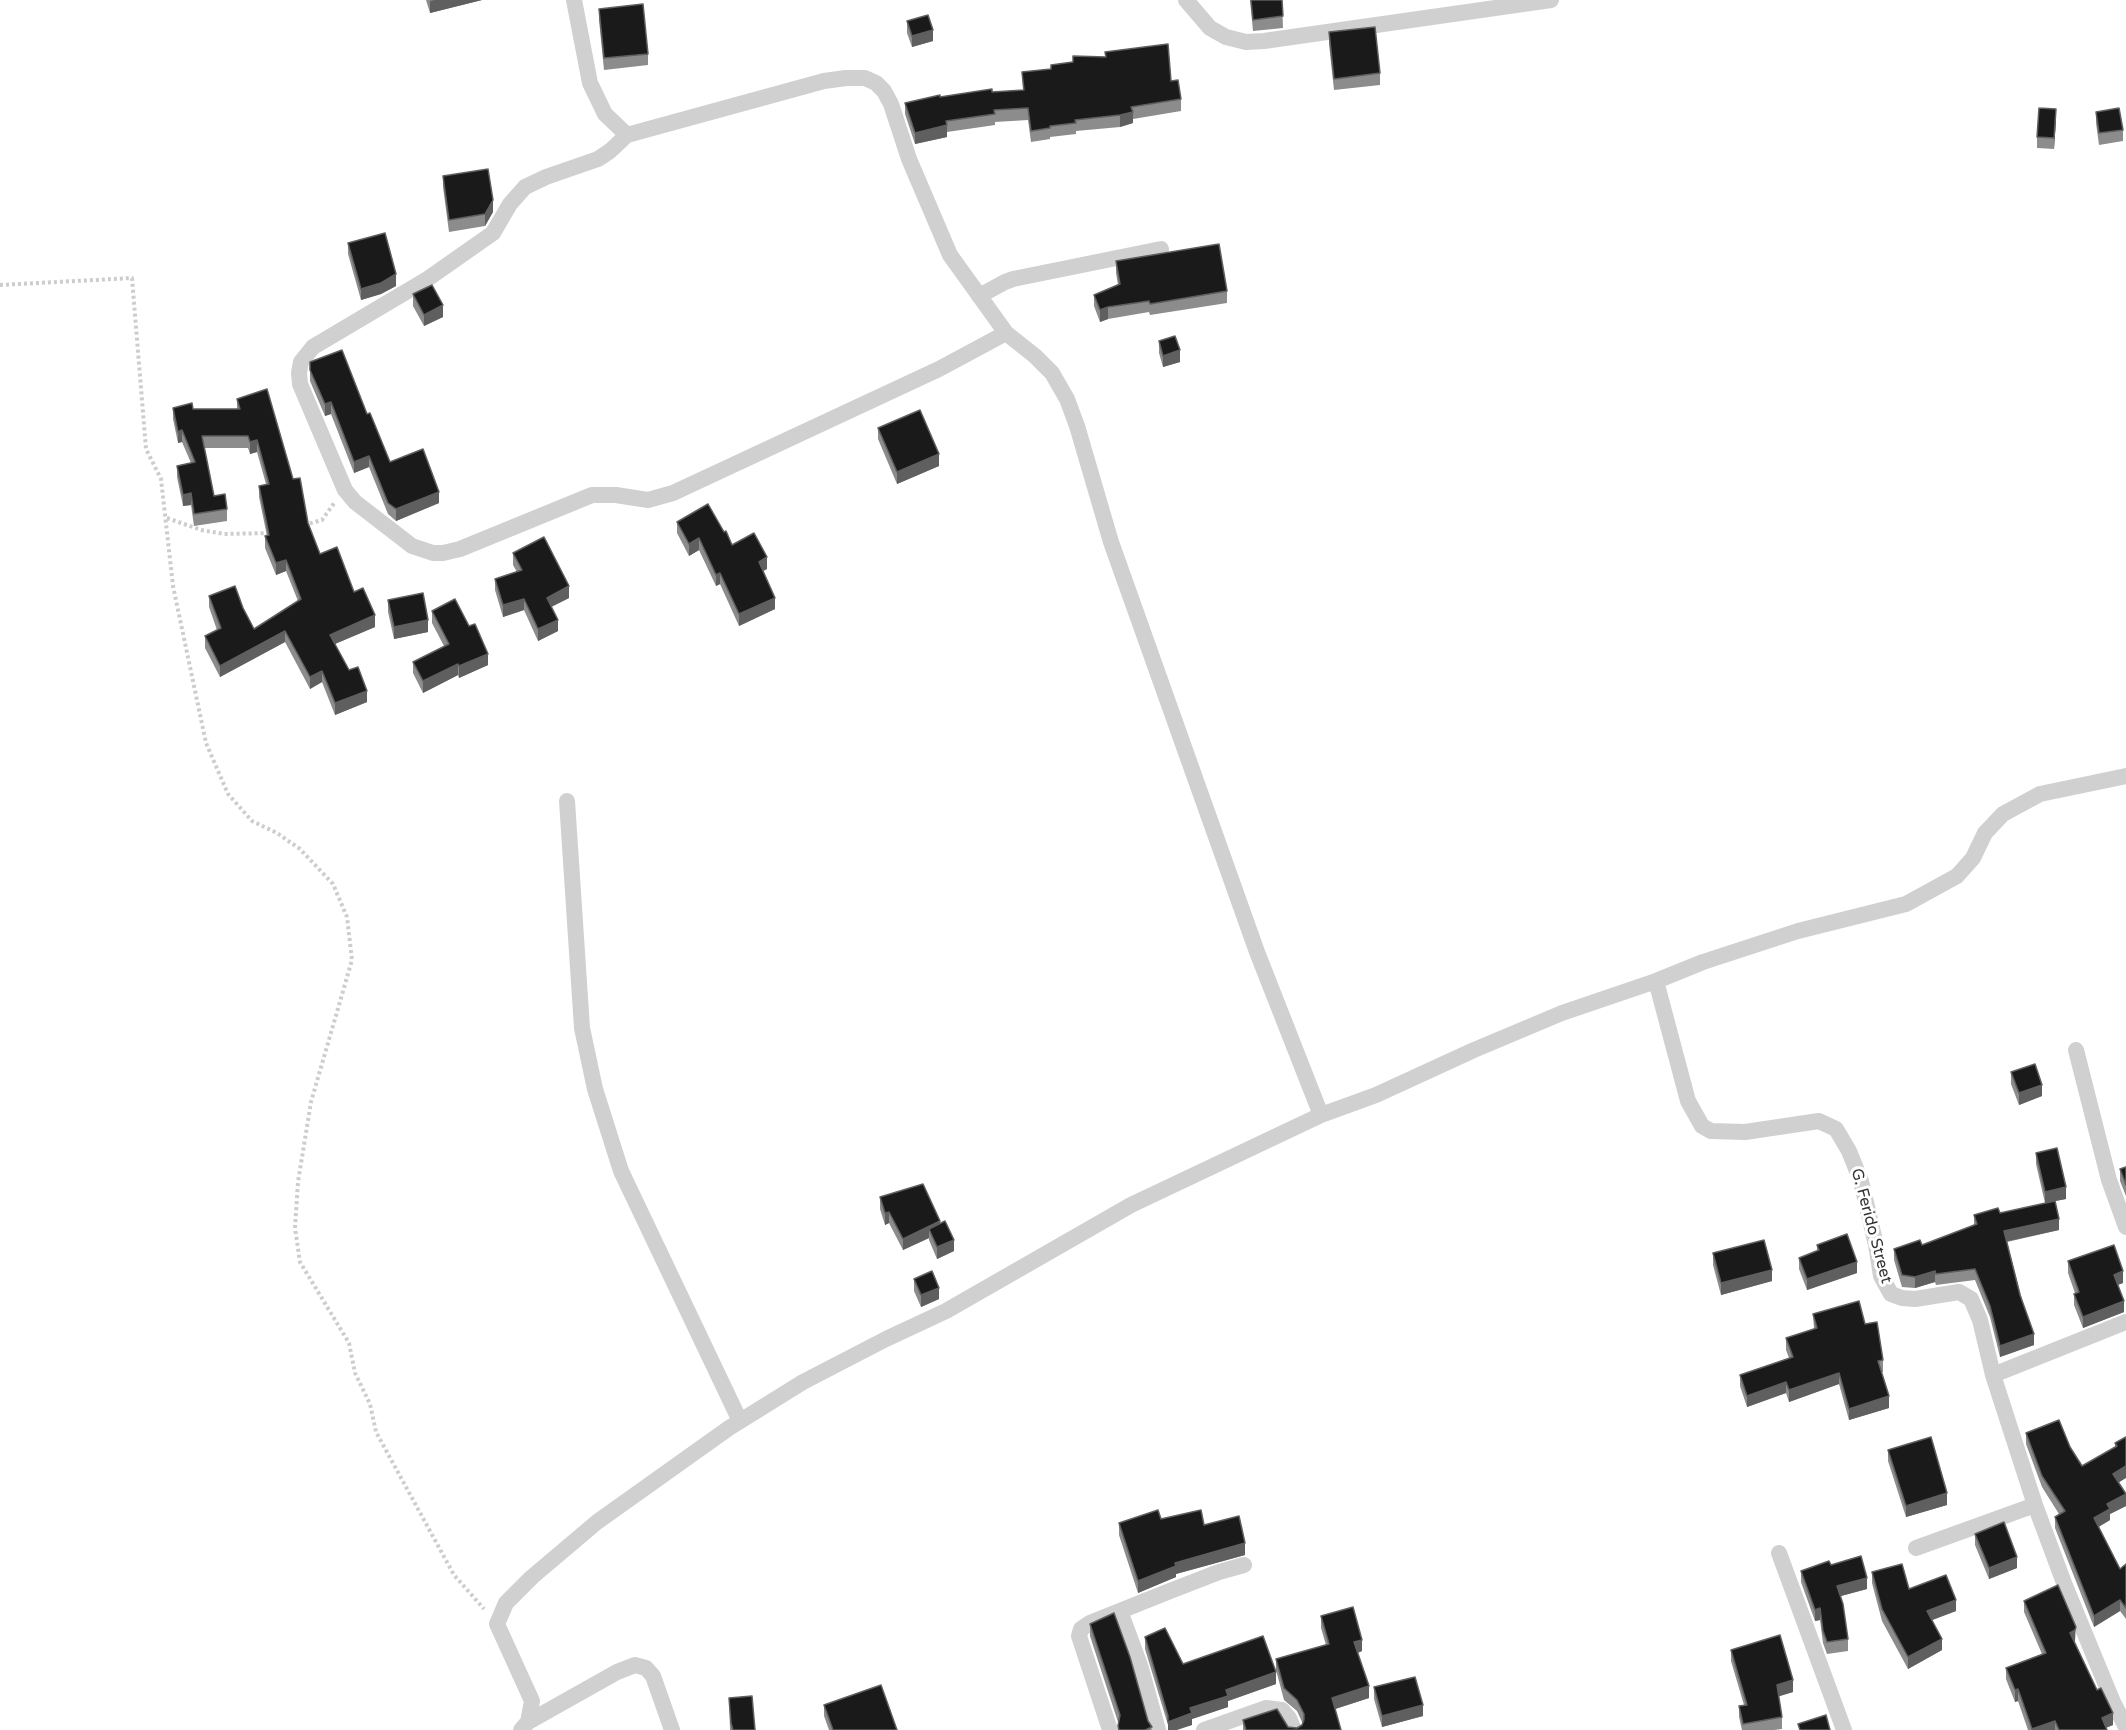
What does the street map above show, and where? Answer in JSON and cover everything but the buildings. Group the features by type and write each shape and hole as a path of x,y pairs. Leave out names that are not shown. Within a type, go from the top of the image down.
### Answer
{"street":[{"path":"574,0 590,83 605,114 627,135"},
{"path":"1186,0 1210,27 1226,37 1246,42 1551,0"},
{"path":"1006,333 939,369 673,493 648,500 604,494 592,495 460,549 433,553 412,546 355,502 345,490 300,384 299,373 305,355 313,347 426,280 488,237 498,227 510,204 525,188 546,177 598,159 627,135 824,81 865,78 876,83 884,91 891,104 909,159 950,255 1006,333 1052,373 1067,399 1111,542 1257,952 1321,1115"},
{"path":"980,296 1013,279 1161,249"},
{"path":"525,1726 532,1701 497,1624 506,1603 532,1577 597,1522 740,1421 803,1382 946,1311 1131,1205 1321,1115 1376,1095 1562,1013 1656,981 1703,962 1798,931 1906,904 1957,876 1973,858 1985,833 2003,814 2040,794 2126,776"},
{"path":"567,801 582,1028 595,1089 621,1171 740,1421"},
{"name":"G. Ferido Street","path":"1656,981 1688,1101 1702,1126 1712,1131 1745,1132 1819,1121 1836,1129 1849,1151 1861,1181 1881,1276 1890,1294 1916,1299 1959,1292 1971,1299 1980,1320 1994,1375 2035,1506 2064,1583 2113,1702 2126,1727"},
{"path":"2076,1050 2109,1180 2126,1227"},
{"path":"1994,1375 2126,1322"},
{"path":"1916,1548 2035,1506"},
{"path":"1779,1553 1844,1730"},
{"path":"1110,1730 1079,1636 1081,1629 1119,1611 1219,1572 1244,1565"},
{"path":"1119,1611 1140,1665 1158,1730"},
{"path":"525,1726 617,1672 635,1665 646,1668 653,1676 672,1730"},
{"path":"1204,1730 1266,1708 1282,1710 1289,1718 1294,1730"}],"path":[{"path":"0,285 132,278 147,449 161,479 173,586 206,743 228,794 252,821 277,833 300,849 333,884 347,917 352,960 311,1102 298,1182 295,1228 300,1262 349,1343 355,1373 370,1404 376,1432 454,1575 497,1624"},
{"path":"300,526 322,520 345,490"},
{"path":"166,518 201,530 224,534 263,534 280,531"}]}
